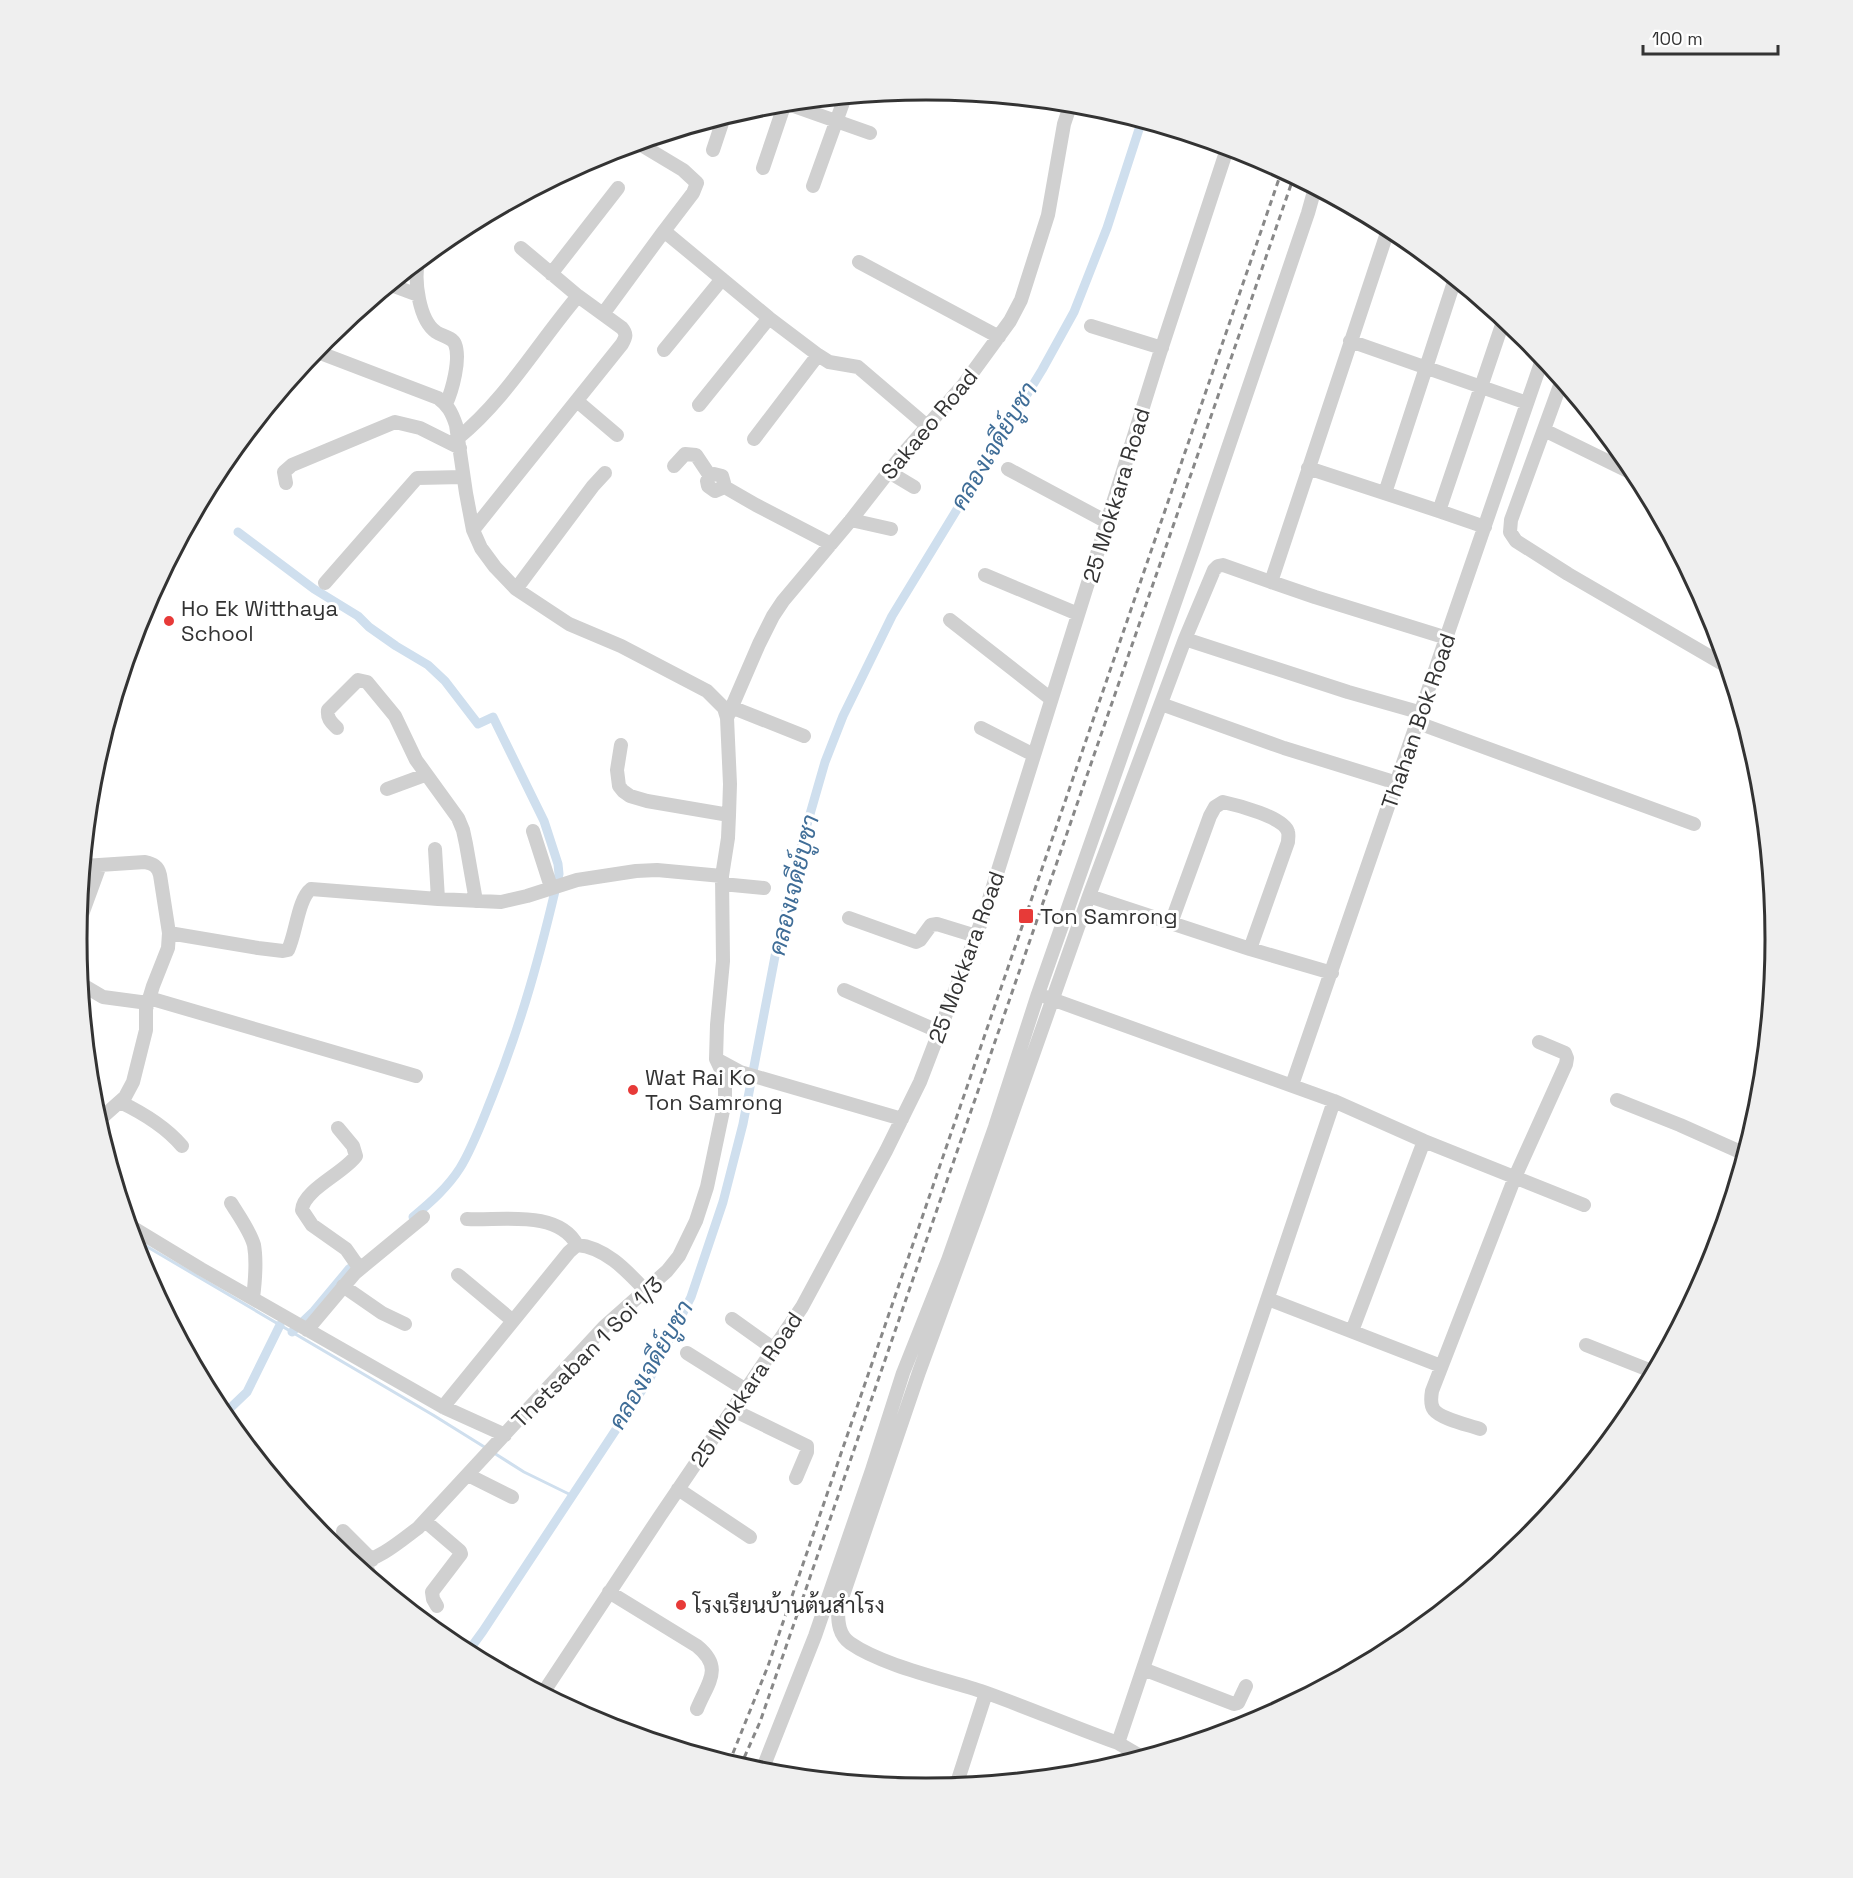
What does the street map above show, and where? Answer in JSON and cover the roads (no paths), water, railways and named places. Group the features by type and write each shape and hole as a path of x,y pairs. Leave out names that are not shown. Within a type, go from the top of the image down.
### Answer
{"street":[{"path":"813,186 842,104"},
{"path":"803,109 870,133"},
{"name":"Sakaeo Road","path":"729,712 773,616 889,472 964,384 999,337 1021,300 1048,215 1068,112"},
{"path":"763,168 782,113"},
{"path":"712,150 721,125"},
{"path":"603,315 693,193 697,183 683,170 647,148"},
{"name":"25 Mokkara Road","path":"547,1687 774,1349 816,1281 920,1082 976,936 1225,155"},
{"path":"550,274 618,188"},
{"path":"765,1762 819,1625 903,1373 948,1260 991,1138 1038,994 1194,548 1314,195"},
{"path":"664,231 818,356 829,362 858,367 927,426"},
{"path":"1270,582 1386,237"},
{"path":"473,530 626,337 622,328 550,274 521,248"},
{"path":"860,262 999,337"},
{"path":"417,272 418,295 431,328 452,340 455,345 454,378 446,404"},
{"path":"664,350 722,279"},
{"path":"1384,493 1453,285"},
{"path":"398,287 418,295"},
{"path":"459,443 491,407 578,296"},
{"path":"699,405 769,318"},
{"path":"1091,326 1162,348"},
{"path":"1440,511 1501,328"},
{"path":"1350,341 1527,403"},
{"path":"324,354 438,398 446,404 453,414 473,530 481,548 516,589 569,624 630,650 707,691 729,712 804,736"},
{"path":"754,439 818,356"},
{"name":"Thahan Bok Road","path":"1292,1085 1540,366"},
{"path":"1560,387 1511,520 1510,532 1516,541 1569,574 1718,661"},
{"path":"577,401 617,435"},
{"path":"286,483 284,472 291,465 394,422 420,428 459,443"},
{"path":"1544,430 1621,468"},
{"path":"674,466 685,454 694,454 698,456 710,476 714,474 722,476 723,486 831,544"},
{"path":"1308,468 1485,527"},
{"path":"1008,470 1107,522"},
{"path":"889,472 914,487"},
{"path":"516,589 605,473"},
{"path":"325,584 417,478 463,477"},
{"path":"851,520 891,529"},
{"path":"1134,1752 1118,1743 986,1693 864,1651 848,1641 838,1627 838,1610 919,1372 980,1208 1089,896 1185,639 1214,570 1223,565 1447,638"},
{"path":"985,575 1078,614"},
{"path":"950,620 1051,699"},
{"path":"1185,639 1420,718 1694,824"},
{"path":"337,728 330,722 328,710 357,680 367,682 395,716 416,760 425,775 449,804 463,830 476,902"},
{"path":"1161,704 1284,748 1397,783"},
{"path":"729,712 729,815 722,880 723,961 716,1059 740,1072 902,1119"},
{"path":"981,728 1034,755"},
{"path":"621,745 616,770 619,786 630,796 729,815"},
{"path":"387,789 425,775"},
{"path":"1171,923 1210,816 1215,807 1223,802 1232,804 1273,818 1283,824 1288,831 1288,842 1250,949"},
{"path":"533,831 556,886"},
{"path":"435,849 438,899"},
{"path":"91,866 146,862 158,868 170,933 168,948 149,1001 146,1030 133,1082 125,1097 106,1114"},
{"path":"89,896 100,865"},
{"path":"170,933 288,950 306,893 311,890 501,902 601,876 657,870 764,888"},
{"path":"1089,896 1250,949 1332,973"},
{"path":"849,918 916,942 931,925 938,924 976,936"},
{"path":"89,989 103,997 149,1001 416,1076"},
{"path":"844,990 940,1032"},
{"path":"1038,994 1335,1101 1424,1141 1584,1204"},
{"path":"1480,1429 1442,1416 1434,1410 1431,1403 1432,1391 1515,1177 1566,1064 1567,1058 1564,1053 1539,1042"},
{"name":"Thetsaban 1 Soi 1/3","path":"364,1562 387,1552 425,1521 604,1327 667,1271 679,1256 696,1221 707,1187 720,1131 725,1101 725,1078 716,1059"},
{"path":"1617,1100 1738,1151"},
{"path":"1118,1743 1335,1101"},
{"path":"120,1102 160,1125 182,1146"},
{"path":"338,1128 356,1149 356,1156 340,1172 311,1194 304,1202 302,1210 312,1226 346,1249 358,1265"},
{"path":"1352,1331 1424,1141"},
{"path":"231,1203 254,1245 253,1298"},
{"path":"302,1327 343,1286 358,1265 423,1217"},
{"path":"467,1218 488,1220 515,1218 547,1223 568,1232 577,1245 588,1247 611,1259 645,1290"},
{"path":"141,1232 302,1327 443,1407 503,1438"},
{"path":"443,1407 577,1245"},
{"path":"458,1275 513,1321"},
{"path":"343,1286 382,1313 405,1324"},
{"path":"1268,1299 1441,1366"},
{"path":"732,1319 774,1349"},
{"path":"1586,1344 1648,1369"},
{"path":"687,1353 746,1390"},
{"path":"733,1410 807,1446 807,1452 796,1478"},
{"path":"468,1475 512,1497"},
{"path":"678,1489 750,1537"},
{"path":"425,1521 461,1554 432,1592 437,1606"},
{"path":"341,1541 347,1536 361,1559"},
{"path":"609,1592 707,1654 712,1662 713,1670 696,1709"},
{"path":"1143,1669 1234,1704 1238,1703 1246,1686"},
{"path":"959,1777 986,1693"}],"waterway":[{"name":"คลองเจดีย์บูชา","path":"473,1645 650,1378 691,1297 723,1202 743,1124 776,951 806,828 825,762 843,716 892,616 1042,370 1074,312 1107,228 1140,127"},
{"path":"238,532 314,589 358,616 369,627 396,646 428,665 445,681 478,724 493,717 544,821 558,864 559,874 530,987 503,1069 481,1124 455,1175 439,1194 413,1217"},
{"path":"146,1246 486,1448"},
{"path":"292,1332 314,1311 349,1269 359,1262"},
{"path":"230,1408 247,1392 280,1325"},
{"path":"494,1453 524,1472 573,1496"}],"railway":[{"path":"732,1755 768,1666 1279,177"},
{"path":"744,1758 760,1722 1292,183"}],"place":[{"name":"Ho Ek Witthaya School","path":"169,621"},
{"name":"Ton Samrong","path":"1026,916"},
{"name":"Wat Rai Ko Ton Samrong","path":"633,1090"},
{"name":"โรงเรียนบ้านต้นสำโรง","path":"681,1605"}]}
